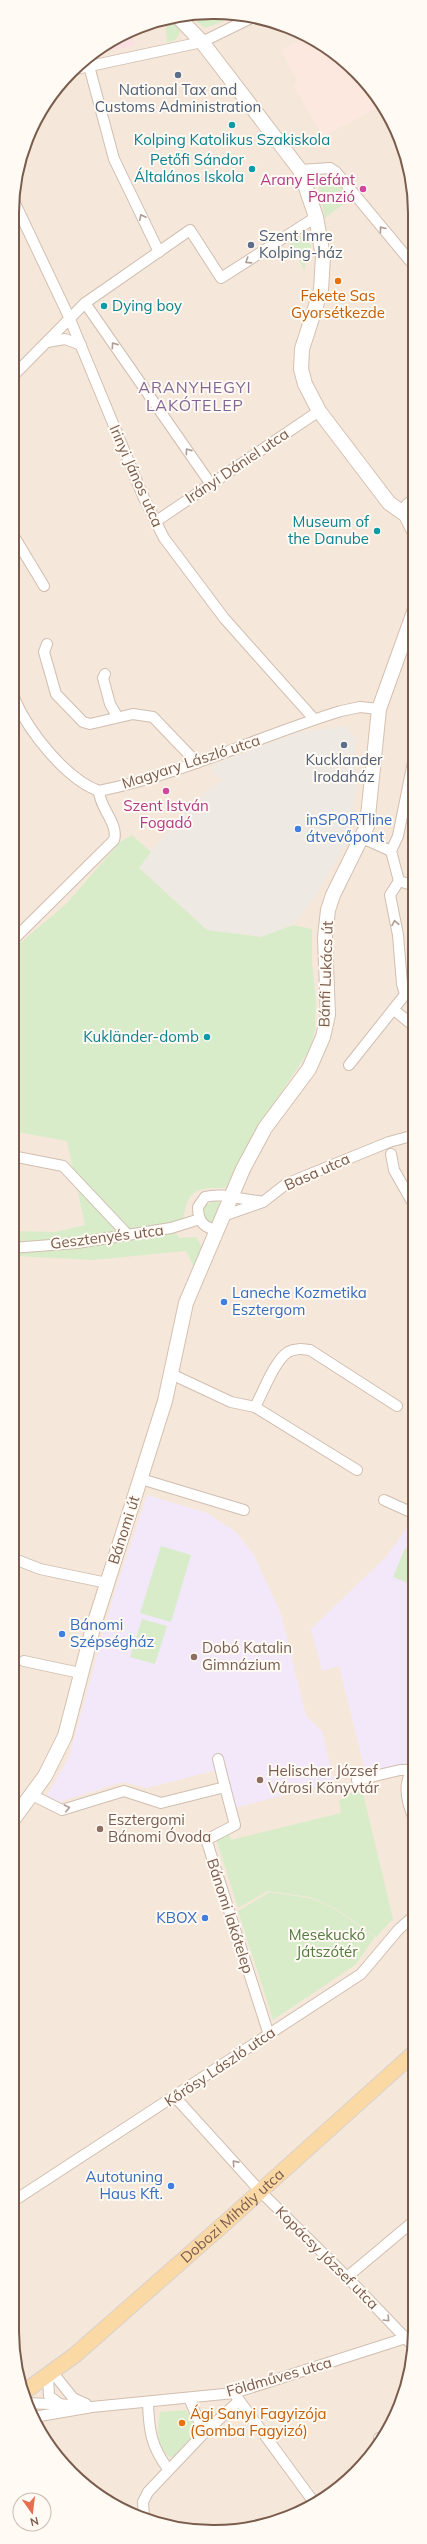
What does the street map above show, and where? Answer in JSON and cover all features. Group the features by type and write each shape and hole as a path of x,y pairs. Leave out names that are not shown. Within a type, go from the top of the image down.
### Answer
{"main road":[{"path":"183,22 202,42 300,170 316,217 323,256 323,273 318,304 302,349 301,369 305,384 320,411 388,503 406,515 408,520"},
{"path":"406,515 408,506"},
{"name":"Bánfi Lukács út","path":"218,1230 231,1197 258,1142 309,1070 323,1037 328,1015 325,937 328,910 333,895 367,826 379,709 408,626"},
{"name":"Bánomi út","path":"19,1812 32,1795 55,1758 65,1736 80,1673 166,1401 186,1303 218,1230"},
{"name":"Dobozi Mihály utca","path":"28,2390 50,2374 261,2192 408,2057"}],"street":[{"path":"85,67 202,42 243,22"},
{"path":"89,66 114,159 159,252"},
{"path":"300,170 330,168 336,172 408,260"},
{"name":"Irinyi János utca","path":"19,212 69,317 156,522 195,582 220,613 314,719"},
{"path":"19,370 69,317 85,303 190,230 221,278 316,217"},
{"path":"85,303 210,484"},
{"path":"46,342 65,339 81,345"},
{"name":"Irányi Dániel utca","path":"156,522 210,484 320,411"},
{"path":"19,545 44,586"},
{"path":"47,644 44,652 56,694 83,722 90,724 117,716 133,714 156,718 197,763"},
{"path":"105,674 103,678 108,698 117,716"},
{"path":"19,706 30,725 58,762 80,781 99,790 99,798 115,831 114,840 19,934"},
{"name":"Magyary László utca","path":"99,790 135,783 197,763 314,719 360,707 379,709"},
{"path":"406,994 402,984 398,935 390,895 399,881 391,851 398,836 408,784"},
{"path":"362,838 391,851"},
{"path":"399,881 408,884"},
{"path":"349,1065 408,991"},
{"path":"394,1010 408,1023"},
{"name":"Basa utca","path":"223,1216 263,1202 286,1184 389,1142 408,1136"},
{"path":"391,1154 394,1170 408,1195"},
{"path":"19,1157 63,1166 128,1235"},
{"path":"218,1230 208,1228 200,1219 198,1208 205,1197 222,1194 231,1197 263,1202"},
{"name":"Gesztenyés utca","path":"19,1247 77,1243 128,1235 171,1228 200,1219"},
{"path":"255,1407 279,1361 288,1352 298,1349 310,1350 397,1406"},
{"path":"171,1374 231,1402 255,1407 357,1470"},
{"path":"141,1479 244,1510"},
{"path":"384,1500 408,1511"},
{"path":"19,1561 40,1569 107,1584"},
{"path":"24,1661 80,1673"},
{"path":"32,1795 62,1810 124,1791 161,1804 225,1787 218,1759"},
{"path":"357,1780 408,1769"},
{"path":"408,1784 406,1790 406,1800 408,1805"},
{"name":"Bánomi lakótelep","path":"225,1787 235,1825 208,1839 207,1842 269,2035"},
{"name":"Kőrösy László utca","path":"19,2198 175,2098 361,1974 399,1929 408,1921"},
{"name":"Kopácsy József utca","path":"175,2098 261,2192 408,2335"},
{"path":"347,2277 408,2225"},
{"name":"Földműves utca","path":"33,2403 92,2406 148,2403 189,2398 236,2397 408,2338"},
{"path":"50,2374 49,2396 62,2405"},
{"name":"Földműves utca","path":"50,2374 73,2398 92,2406"},
{"path":"236,2397 312,2498"},
{"name":"Földműves utca","path":"144,2512 143,2502 148,2492 168,2469 204,2434 236,2397"},
{"path":"189,2398 204,2434"},
{"path":"148,2403 150,2437 156,2453 168,2469"},
{"name":"Földműves utca","path":"39,2417 92,2406"}],"shaded area":[{"path":"201,19 226,19 276,29 300,39 332,59 360,85 382,116 398,151 408,201 408,2343 398,2393 388,2417 368,2449 342,2477 311,2499 276,2515 226,2525 201,2525 151,2515 127,2505 95,2485 67,2459 45,2428 29,2393 19,2343 19,201 29,151 39,127 59,95 85,67 116,45 151,29"},
{"path":"133,36 134,46 107,51"},
{"path":"302,40 311,45 342,67 360,85 377,108 323,136 293,84 298,82 281,50"},
{"path":"345,726 356,739 353,764 358,772 349,839 314,898 293,925 261,937 207,930 138,867 169,830 204,793 221,781 211,768 215,764 300,732"},
{"name":"Dobó Katalin Gimnázium","path":"147,1495 207,1513 236,1532 254,1555 281,1614 306,1716 322,1731 334,1782 235,1808 224,1768 147,1788 123,1782 59,1802 47,1795 69,1757 114,1594"},
{"path":"408,1526 408,1769 367,1778 339,1666 322,1671 311,1629 386,1557"}],"green space":[{"path":"223,19 224,21 205,28 195,20"},
{"path":"176,23 180,30 178,37 170,42 167,42 165,25"},
{"path":"323,176 331,176 351,198 325,218 318,183"},
{"path":"308,232 311,248 310,258 305,260 305,271 289,244"},
{"path":"132,835 151,852 139,868 207,930 261,937 293,925 312,929 312,963 316,1001 315,1030 310,1049 249,1141 240,1164 225,1188 207,1188 196,1192 188,1199 182,1221 169,1225 180,1238 196,1237 203,1249 195,1269 186,1251 92,1260 19,1256 19,1231 56,1232 85,1225 67,1141 19,1132 19,944 66,904 120,842"},
{"path":"215,1201 229,1206 215,1226 206,1221 202,1211 204,1206"},
{"path":"161,1546 191,1555 171,1622 140,1613"},
{"path":"405,1548 408,1549 408,1583 393,1577"},
{"path":"142,1619 167,1626 155,1664 130,1657"},
{"path":"361,1785 393,1919 376,1937 335,1908 310,1897 268,1891 238,1908 216,1839 229,1833 231,1840 341,1813 339,1801"},
{"name":"Mesekuckó Játszótér","path":"270,1892 309,1898 332,1907 375,1937 355,1965 273,2020 238,1911"},
{"path":"186,2410 193,2422 194,2434 173,2457 169,2457 162,2447 158,2436 160,2412"}],"place":[{"name":"National Tax and Customs Administration","path":"178,75"},
{"name":"Kolping Katolikus Szakiskola","path":"232,125"},
{"name":"Petőfi Sándor Általános Iskola","path":"252,169"},
{"name":"Arany Elefánt Panzió","path":"363,189"},
{"name":"Szent Imre Kolping-ház","path":"251,245"},
{"name":"Fekete Sas Gyorsétkezde","path":"338,281"},
{"name":"Dying boy","path":"104,306"},
{"name":"Museum of the Danube","path":"377,531"},
{"name":"Kucklander Irodaház","path":"344,745"},
{"name":"Szent István Fogadó","path":"166,791"},
{"name":"inSPORTline átvevőpont","path":"298,829"},
{"name":"Kukländer-domb","path":"207,1037"},
{"name":"Laneche Kozmetika Esztergom","path":"224,1302"},
{"name":"Bánomi Szépségház","path":"62,1634"},
{"name":"Dobó Katalin Gimnázium","path":"194,1657"},
{"name":"Helischer József Városi Könyvtár","path":"260,1780"},
{"name":"Esztergomi Bánomi Óvoda","path":"100,1829"},
{"name":"KBOX","path":"205,1918"},
{"name":"Autotuning Haus Kft.","path":"171,2186"},
{"name":"Ági Sanyi Fagyizója (Gomba Fagyizó)","path":"182,2423"}],"district":[{"name":"ARANYHEGYI LAKÓTELEP","path":"195,396"}]}
